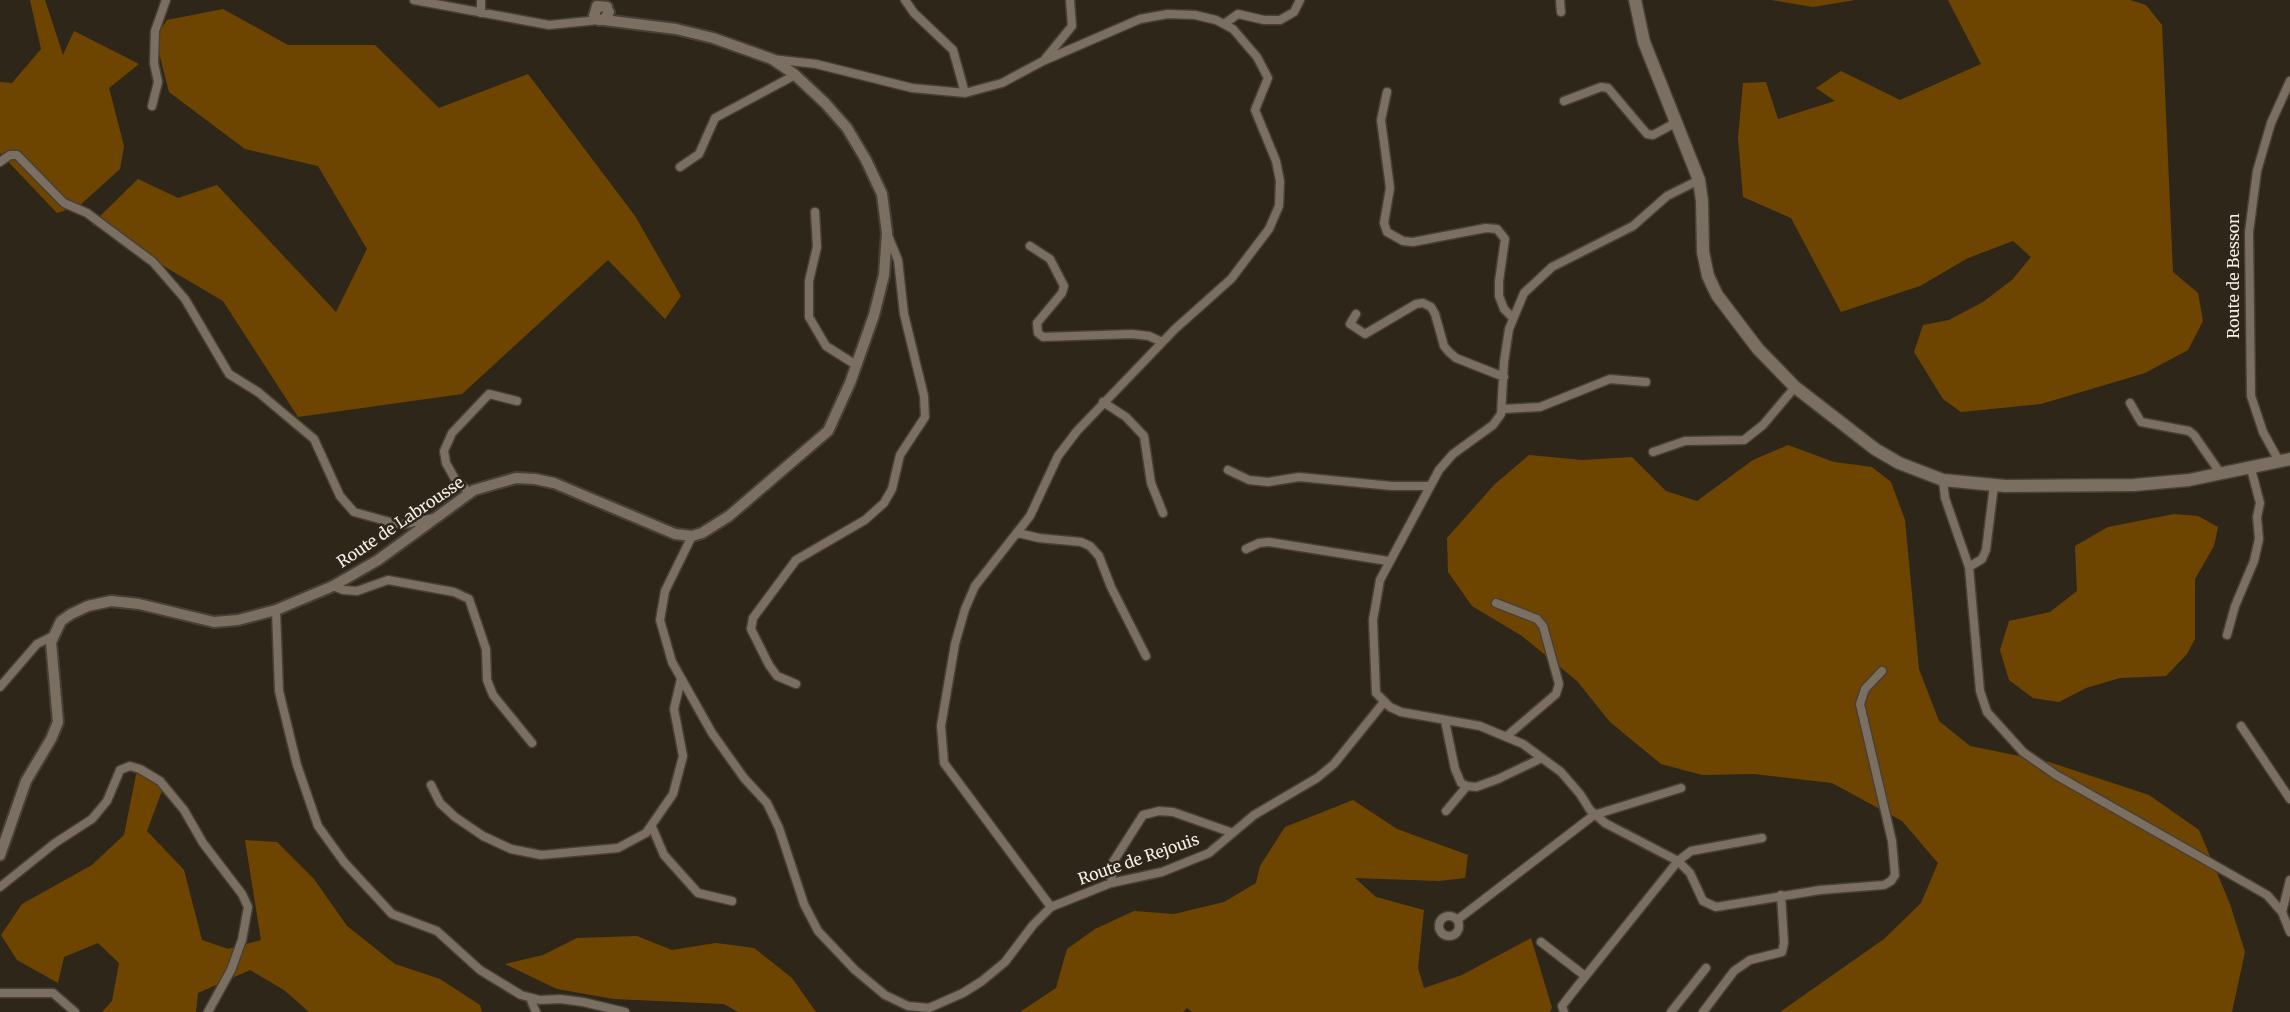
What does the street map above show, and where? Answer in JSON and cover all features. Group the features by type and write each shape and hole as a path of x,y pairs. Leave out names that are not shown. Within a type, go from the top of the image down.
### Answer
{"main road":[{"path":"1635,0 1644,42 1699,180 1702,201 1703,252 1708,276 1717,294 1758,349 1795,387 1875,449 1899,463 1943,480 1994,485 2134,484 2221,474 2285,460"}],"street":[{"path":"152,106 158,82 154,63 155,31 166,0"},
{"path":"414,0 549,25 579,22 601,10 625,23 676,29 713,38 772,58 816,64 912,88 966,93 1002,83 1043,61 1125,25 1154,15 1195,15 1224,24 1240,35 1264,68 1268,78 1256,110 1276,161 1280,181 1279,206 1269,229 1231,279 1162,342 1103,402 1058,456 1030,516 983,576 969,598 947,685 941,743 944,763 1051,907"},
{"path":"481,0 481,13"},
{"path":"905,0 914,13 953,50 966,93"},
{"path":"1043,61 1072,26 1070,0"},
{"path":"1224,24 1239,14 1264,20 1280,20 1294,12 1300,0"},
{"path":"1560,0 1561,12"},
{"path":"692,536 711,529 729,516 819,440 833,420 856,365 874,315 884,274 886,233 882,194 866,159 846,128 825,103 795,75 772,58"},
{"path":"680,167 699,154 715,118 795,75"},
{"name":"Route de Besson","path":"2285,460 2263,432 2251,396 2249,232 2257,171 2271,123 2290,81"},
{"path":"1564,101 1601,87 1608,88 1647,134 1653,135 1677,122"},
{"path":"1387,92 1381,120 1390,188 1384,223 1387,232 1403,241 1413,242 1486,228 1497,229 1505,239 1499,296 1504,309 1512,318"},
{"path":"0,162 10,155 17,155 64,203 87,213 153,262 185,299 229,374 258,392 314,439 340,496 354,512 401,525 438,518"},
{"path":"1699,180 1667,196 1634,226 1544,273 1524,293 1512,318 1504,377 1503,409 1493,425 1447,461 1430,486 1388,561 1380,580 1373,621 1375,689 1384,702 1401,712 1480,726 1507,736 1542,758 1561,772 1594,815 1678,861 1690,873 1703,901 1716,907 1780,895 1884,885 1895,875 1892,841 1860,704 1865,689 1882,671"},
{"path":"815,212 817,247 809,281 809,317 825,346 856,365"},
{"path":"796,684 777,676 769,665 751,629 753,618 796,560 865,520 884,503 892,489 900,455 925,417 924,396 904,314 898,260 886,233"},
{"path":"1030,246 1050,259 1064,286 1062,293 1037,323 1038,333 1043,337 1132,334 1149,336 1162,342"},
{"path":"1356,314 1350,324 1365,334 1416,304 1423,303 1431,307 1435,314 1444,346 1449,352 1476,367 1504,377"},
{"path":"1503,409 1540,408 1610,379 1646,381"},
{"path":"1653,452 1685,441 1744,440 1763,425 1795,387"},
{"path":"470,494 455,479 446,464 444,451 452,433 489,394 517,401"},
{"path":"1103,402 1126,417 1144,436 1151,483 1162,513"},
{"path":"2130,404 2141,422 2189,431 2221,474"},
{"path":"2227,635 2235,606 2254,561 2259,539 2257,517 2260,503 2251,469"},
{"path":"1228,470 1249,480 1268,482 1299,477 1392,486 1430,486"},
{"name":"Route de Labrousse","path":"53,636 61,621 71,614 88,606 111,601 139,604 214,622 238,620 276,610 333,586 378,560 470,494 495,483 535,478 581,494 675,534 692,536"},
{"path":"1943,480 1945,498 1969,567 1980,691 1987,712 2023,752 2056,775 2153,833 2233,874 2267,895 2282,912 2290,932"},
{"path":"1969,567 1982,559 1986,550 1994,485"},
{"path":"1018,533 1039,538 1081,542 1090,546 1099,556 1146,656"},
{"name":"Route de Rejouis","path":"692,536 665,591 660,620 672,662 712,733 744,778 767,803 779,828 804,904 818,931 849,964 885,995 908,1006 929,1008 963,993 1005,962 1033,925 1051,907 1111,883 1162,872 1209,853 1254,815 1317,778 1334,764 1384,702"},
{"path":"1246,549 1259,543 1269,542 1388,561"},
{"path":"333,586 343,590 357,591 388,580 454,592 469,599 486,649 486,680 493,694 532,742"},
{"path":"1496,603 1537,619 1543,626 1559,684 1556,694 1507,736"},
{"path":"276,610 279,691 297,765 318,826 344,862 392,914 437,932 480,970 530,998 560,999 625,1012"},
{"path":"0,687 37,644 53,636 52,659 58,722 51,739 26,782 0,855"},
{"path":"430,785 440,803 468,827 495,842 526,854 609,851 634,840 652,827 673,794 684,756 674,709 681,679"},
{"path":"1444,721 1455,769 1461,783 1467,786 1476,787 1498,779 1542,758"},
{"path":"2241,726 2290,799"},
{"path":"0,886 55,843 92,819 107,801 120,770 130,766 160,781 184,810 203,843 242,894 248,907 248,919 234,960 208,1012"},
{"path":"1446,812 1467,786"},
{"path":"1457,920 1594,815 1681,788"},
{"path":"1111,883 1113,862 1143,815 1173,812 1233,833"},
{"path":"652,827 664,855 698,892 732,901"},
{"path":"1564,1012 1562,1006 1678,861 1691,851 1762,838"},
{"path":"2282,912 2290,880"},
{"path":"1703,1012 1734,971 1750,960 1782,952 1785,943 1780,895"},
{"path":"1541,942 1585,976"},
{"path":"1671,1012 1706,968"},
{"path":"0,993 53,993 75,1012"},
{"path":"530,998 536,1012"}],"shaded area":[{"path":"30,0 45,0 63,55 74,31 139,64 109,88 124,146 120,169 79,206 57,213 0,153 0,82 12,83 41,49"},
{"path":"1771,0 1855,0 1813,7"},
{"path":"1948,0 2130,0 2146,5 2162,25 2173,272 2198,293 2203,321 2188,350 2145,373 2041,404 1961,412 1943,399 1914,352 1923,325 1949,320 1983,302 2012,280 2031,257 2013,241 1968,258 1920,286 1841,312 1791,218 1743,197 1738,138 1743,83 1766,82 1778,119 1835,101 1816,88 1841,71 1900,100 1981,64"},
{"path":"223,9 288,45 375,45 439,108 528,74 635,216 681,296 665,319 608,260 462,394 298,417 223,301 92,224 138,179 178,198 217,185 336,312 367,249 318,166 245,149 169,92 155,37 167,20"},
{"path":"1788,445 1834,462 1872,467 1891,482 1905,520 1919,669 1939,721 1970,746 2049,762 2149,795 2199,830 2230,904 2245,952 2232,1012 1780,1012 1884,939 1921,903 1938,863 1902,821 1832,783 1754,774 1702,775 1661,764 1610,722 1577,681 1522,636 1472,606 1448,572 1447,538 1494,485 1529,455 1582,460 1632,457 1666,491 1697,501 1753,460"},
{"path":"2174,514 2198,516 2218,527 2214,546 2195,579 2195,639 2187,654 2166,676 2120,678 2086,688 2059,702 2033,698 2009,680 2000,650 2009,621 2050,612 2077,591 2075,546 2108,527"},
{"path":"137,770 163,788 147,831 184,870 202,940 228,949 261,940 245,840 277,842 314,879 347,926 395,964 440,979 480,1005 482,1012 309,1012 284,990 250,970 198,993 196,1012 102,1012 112,1001 119,963 98,943 64,957 58,983 17,960 1,935 22,904 92,865 124,835"},
{"path":"1353,800 1397,829 1468,855 1465,878 1439,881 1355,878 1376,897 1424,910 1418,968 1424,988 1462,975 1531,938 1552,1008 1550,1012 1192,1012 1187,1008 1183,1012 1020,1012 1056,988 1067,949 1095,929 1134,911 1174,914 1224,902 1256,883 1260,866 1285,827"},
{"path":"637,936 672,950 716,943 754,948 792,978 816,1012 738,1012 724,1004 614,999 557,989 505,964 543,955 577,938"}]}
